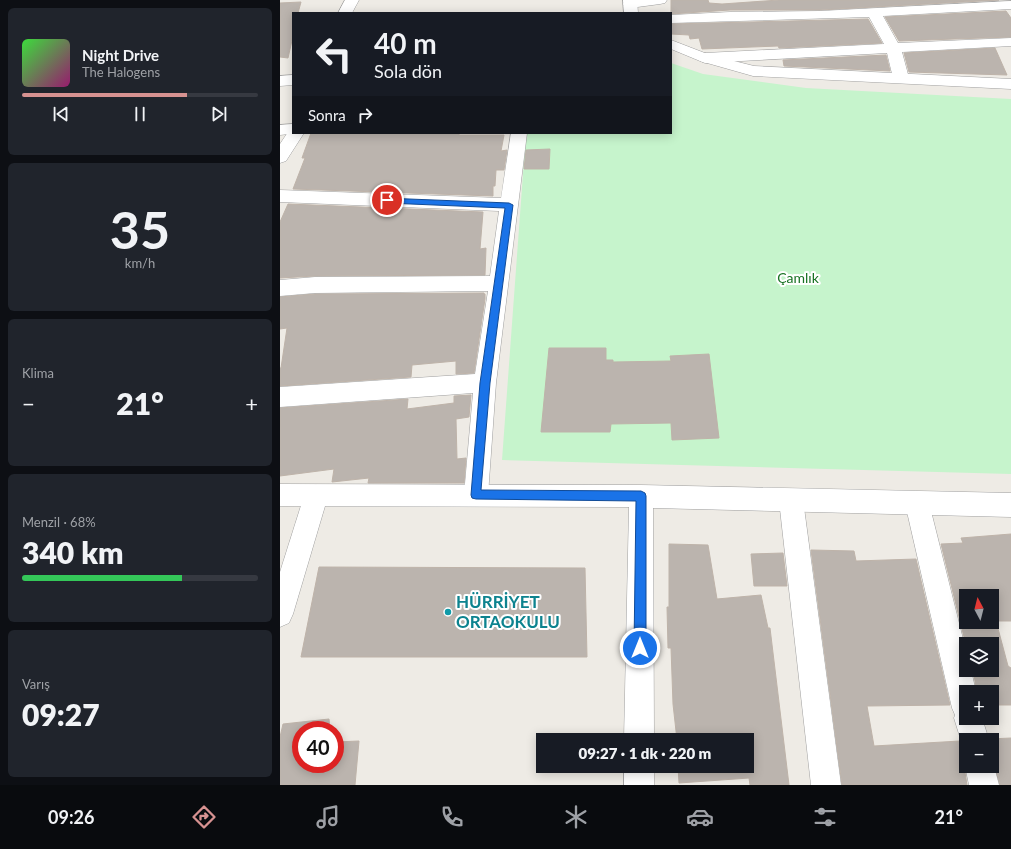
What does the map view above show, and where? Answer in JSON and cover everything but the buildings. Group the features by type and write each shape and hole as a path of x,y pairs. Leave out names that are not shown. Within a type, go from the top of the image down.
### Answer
{"street":[{"path":"346,12 352,0"},
{"path":"630,6 660,0"},
{"path":"672,19 874,12 902,5 979,3 1011,5"},
{"path":"874,12 893,48 901,78"},
{"path":"705,58 1011,42"},
{"path":"672,44 705,58 753,71 1011,84"},
{"path":"280,81 292,80"},
{"path":"280,130 292,129"},
{"path":"280,157 295,134"},
{"path":"476,495 485,383 519,134"},
{"path":"280,196 509,205"},
{"path":"280,288 316,285 498,283"},
{"path":"280,396 485,383"},
{"path":"280,495 393,497 476,495 641,496 1011,505"},
{"path":"280,614 316,496"},
{"path":"639,733 641,496"},
{"path":"791,500 826,785"},
{"path":"917,503 961,685"},
{"path":"639,773 639,785"},
{"path":"981,773 984,785"}],"green space":[{"name":"Çamlık","path":"672,63 703,74 806,88 1011,99 1011,474 502,460 526,134 672,134"}],"place":[{"name":"HÜRRİYET ORTAOKULU","path":"448,612"}],"route":[{"path":"387,200 509,205 485,383 476,495 641,496 640,648"}]}
